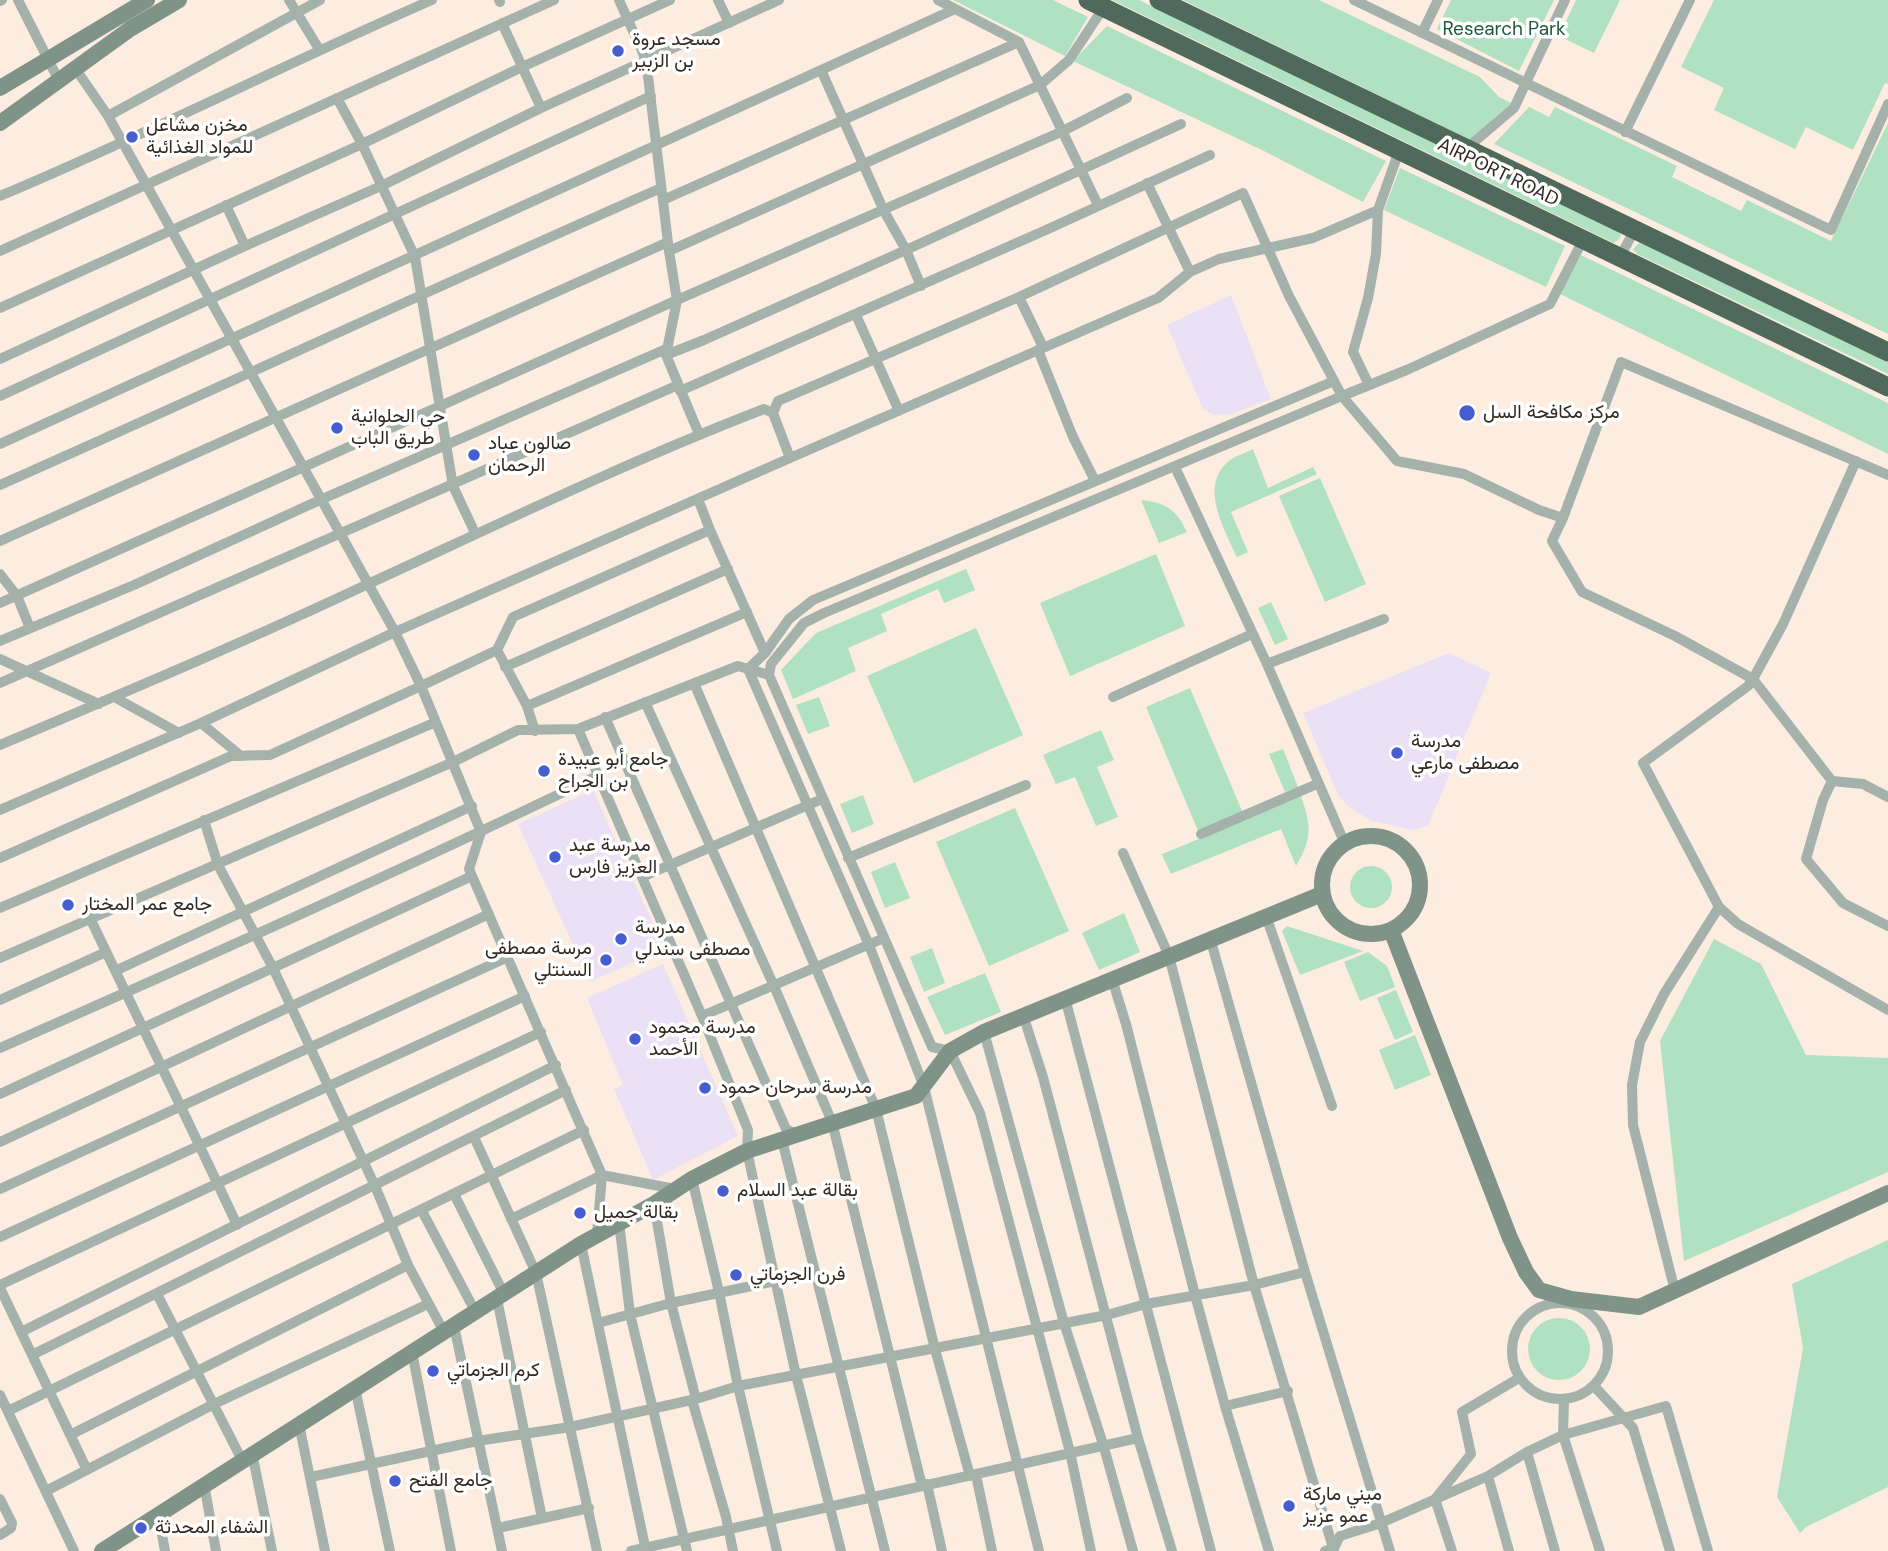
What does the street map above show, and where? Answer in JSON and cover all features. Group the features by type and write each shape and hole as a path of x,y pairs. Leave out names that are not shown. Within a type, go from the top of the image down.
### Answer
{"highway":[{"name":"AIRPORT ROAD","path":"1159,0 1888,352"},
{"name":"AIRPORT ROAD","path":"1096,4 1888,387"}],"main road":[{"path":"0,88 147,0"},
{"path":"0,123 130,29 179,0"},
{"path":"1360,838 1383,839 1405,850 1414,862 1419,877 1419,894 1414,909 1404,921 1391,930 1369,934 1348,929 1335,919 1327,907 1322,894 1322,879 1334,853 1345,844 1360,838"},
{"path":"106,1550 158,1513 475,1311 581,1244 654,1204 692,1179 747,1151 916,1096 950,1051 984,1032 1322,894"},
{"path":"1391,930 1510,1238 1526,1272 1539,1290 1571,1299 1639,1307 1888,1194"}],"street":[{"path":"18,0 58,79"},
{"path":"289,0 319,49"},
{"path":"108,116 320,0"},
{"path":"0,196 432,0"},
{"path":"0,251 554,0"},
{"path":"619,0 646,60 651,96 668,247 677,300 666,352 699,434"},
{"path":"0,308 171,232 670,0"},
{"path":"719,0 729,23"},
{"path":"0,359 381,186 541,108 779,0"},
{"path":"938,0 1019,42 1098,205"},
{"path":"1354,0 1831,230 1888,104"},
{"path":"1422,33 1438,0"},
{"path":"1467,148 1514,108 1565,0"},
{"path":"1625,132 1690,0"},
{"path":"0,541 429,349 863,165 1040,85 1069,60 1096,4"},
{"path":"0,444 955,9"},
{"path":"502,23 541,108"},
{"path":"0,485 252,373 421,293 844,119 1019,42"},
{"path":"75,68 108,116 211,299 395,632 421,686 481,832 469,869 602,1175 597,1235"},
{"path":"821,70 921,286"},
{"path":"0,396 651,96"},
{"path":"337,98 362,144 415,257 453,486 475,533"},
{"path":"0,603 677,300 1063,131 1127,98"},
{"path":"0,641 134,585 446,444 666,352 704,340 1181,124"},
{"path":"1369,385 1353,352 1368,298 1376,254 1378,210 1399,151"},
{"path":"0,683 679,388 856,315 1210,155"},
{"path":"1147,183 1190,272"},
{"path":"0,745 368,585 475,533 699,434 769,411 778,401 1019,297 1243,193 1289,296 1342,396 1398,461 1464,474 1539,510 1563,518"},
{"path":"226,205 245,246"},
{"path":"0,810 180,733 395,632 1158,298 1190,272 1219,259 1313,238 1378,210"},
{"path":"1620,257 1635,229"},
{"path":"1091,1551 1070,1452 980,1114 950,1051 932,1047 769,675 771,664 804,624 824,613 1369,385 1550,304 1583,240"},
{"path":"1019,297 1073,437 1095,481"},
{"path":"856,315 898,411"},
{"path":"1888,475 1621,362 1552,541 1582,592 1675,636 1753,679 1832,781 1863,784 1888,797"},
{"path":"748,669 765,653 789,620 813,600 1334,381"},
{"path":"769,411 790,458"},
{"path":"1856,461 1783,624 1753,679 1748,686 1643,763 1719,907 1738,924 1888,1010"},
{"path":"1175,467 1267,664 1345,844"},
{"path":"698,499 765,653"},
{"path":"0,858 231,756 270,755 421,686 497,650 513,617 710,530"},
{"path":"505,667 728,569"},
{"path":"0,574 17,596 30,628"},
{"path":"527,706 747,612"},
{"path":"1267,664 1384,619"},
{"path":"1113,697 1252,634"},
{"path":"497,650 527,706 535,731"},
{"path":"0,659 99,704"},
{"path":"0,958 453,762 518,730 578,729 738,666 769,675"},
{"path":"748,669 869,945 924,1087 1039,1551"},
{"path":"694,683 876,1109 935,1349 973,1475 992,1551"},
{"path":"114,697 180,733"},
{"path":"645,702 774,986 832,1122 942,1551"},
{"path":"605,717 786,1129 798,1135"},
{"path":"0,908 436,722"},
{"path":"201,723 241,756"},
{"path":"578,729 702,1016 748,1130 747,1151 775,1281 841,1551"},
{"path":"0,1048 256,935 481,832 597,775"},
{"path":"1832,781 1823,800 1806,859 1843,902 1888,926"},
{"path":"1201,834 1317,784"},
{"path":"848,858 1026,785"},
{"path":"642,877 822,799"},
{"path":"117,971 472,806"},
{"path":"204,820 218,865 273,968 408,1265 428,1304 449,1329 502,1551"},
{"path":"1123,853 1169,956 1254,1285 1288,1391 1331,1550"},
{"path":"0,1094 472,876"},
{"path":"1675,1291 1633,1125 1632,1085 1640,1042 1664,994 1719,907"},
{"path":"0,1142 489,914"},
{"path":"1266,916 1332,1106"},
{"path":"90,918 237,1225"},
{"path":"1210,938 1390,1551"},
{"path":"702,1016 884,939"},
{"path":"0,1000 106,952"},
{"path":"0,1189 508,957"},
{"path":"1112,979 1225,1406 1269,1551"},
{"path":"0,1237 525,996"},
{"path":"1065,998 1211,1551"},
{"path":"1023,1016 1043,1077 1138,1438 1172,1551"},
{"path":"87,1470 0,1286 541,1032"},
{"path":"984,1032 1064,1323 1104,1444 1133,1551"},
{"path":"21,1332 556,1065"},
{"path":"32,1355 566,1090"},
{"path":"8,1411 584,1130"},
{"path":"474,1137 536,1273 597,1551"},
{"path":"782,1140 885,1551"},
{"path":"511,1219 602,1175 675,1189"},
{"path":"692,1179 719,1292 737,1386 777,1551"},
{"path":"454,1194 500,1296 542,1518"},
{"path":"654,1204 671,1303 733,1551"},
{"path":"422,1211 475,1311"},
{"path":"619,1222 630,1314 655,1408 687,1551"},
{"path":"581,1244 646,1549"},
{"path":"70,1435 408,1265"},
{"path":"311,1477 477,1441 570,1427 694,1400 737,1386 1107,1315 1146,1304 1254,1285 1306,1272"},
{"path":"598,1323 671,1303 775,1281"},
{"path":"157,1294 214,1405 247,1456 272,1551"},
{"path":"1569,1303 1596,1317 1608,1339 1607,1364 1594,1386 1564,1399 1539,1395 1519,1378 1511,1352 1518,1325 1538,1307 1569,1303"},
{"path":"46,1491 214,1405 428,1304"},
{"path":"412,1352 451,1551"},
{"path":"1435,1499 1471,1454 1462,1412 1519,1378"},
{"path":"1594,1386 1633,1428 1670,1551"},
{"path":"355,1388 390,1551"},
{"path":"1225,1406 1288,1391"},
{"path":"0,1395 74,1551"},
{"path":"1564,1399 1563,1435 1600,1551"},
{"path":"1331,1550 1340,1536 1381,1523 1488,1476 1527,1452 1563,1435 1665,1406 1708,1551"},
{"path":"299,1424 325,1551"},
{"path":"631,1551 1138,1438"},
{"path":"1527,1452 1555,1551"},
{"path":"1488,1476 1509,1551"},
{"path":"204,1484 216,1551"},
{"path":"0,1499 12,1523 11,1528 0,1535"},
{"path":"1435,1499 1452,1551"},
{"path":"498,1528 589,1508"},
{"path":"158,1513 165,1551"}],"shaded area":[{"path":"1231,295 1271,399 1231,414 1214,415 1203,409 1167,325"},
{"path":"1449,653 1491,673 1428,826 1413,830 1372,821 1349,807 1338,795 1303,713"},
{"path":"593,790 664,948 590,982 518,824"},
{"path":"663,964 738,1136 653,1180 614,1089 623,1085 587,998"}],"green space":[{"path":"953,0 1053,0 1088,17 1065,56"},
{"path":"1112,0 1139,0 1617,230 1620,238 1614,243"},
{"path":"1183,0 1319,0 1480,77 1499,97 1515,105 1471,140"},
{"name":"Research Park","path":"1451,0 1554,0 1519,71 1437,29"},
{"path":"1576,0 1620,0 1594,53 1559,36"},
{"path":"1714,0 1888,0 1888,84 1885,83 1853,150 1806,127 1795,149 1714,110 1724,88 1681,67"},
{"path":"1107,26 1386,161 1363,202 1262,150 1073,61"},
{"path":"1529,107 1549,117 1555,107 1677,166 1672,177 1741,211 1747,200 1831,241 1888,123 1888,334 1494,144"},
{"path":"1400,168 1565,246 1546,287 1384,210"},
{"path":"1640,242 1888,361 1888,374 1637,254 1633,249"},
{"path":"1581,255 1888,403 1888,454 1560,294"},
{"path":"1253,449 1268,488 1313,467 1317,474 1231,512 1248,552 1237,557 1217,508 1215,483 1220,471 1229,461"},
{"path":"1320,478 1366,584 1325,602 1279,496"},
{"path":"1141,500 1169,508 1187,532 1159,543"},
{"path":"1156,554 1185,626 1070,676 1040,603"},
{"path":"966,569 975,590 944,603 938,589 881,614 887,631 848,648 856,671 793,699 781,670 816,633"},
{"path":"1271,602 1288,639 1275,645 1258,608"},
{"path":"976,628 1023,735 914,783 867,676"},
{"path":"1190,688 1245,818 1301,796 1309,831 1296,866 1281,829 1171,874 1160,855 1201,838 1146,707"},
{"path":"819,697 830,726 808,734 796,705"},
{"path":"1101,730 1114,760 1097,767 1118,817 1096,826 1075,777 1056,784 1043,755"},
{"path":"1283,749 1298,787 1285,792 1269,754"},
{"path":"863,795 874,824 852,833 840,804"},
{"path":"1015,808 1069,931 989,966 936,842"},
{"path":"895,862 910,898 885,908 871,872"},
{"path":"1371,866 1386,872 1392,887 1386,902 1371,908 1356,902 1350,887 1356,872"},
{"path":"1124,913 1140,952 1099,970 1082,933"},
{"path":"1287,926 1363,951 1300,975 1282,931"},
{"path":"1714,939 1761,964 1806,1055 1888,1058 1888,1172 1684,1261 1660,1041"},
{"path":"932,948 945,983 924,992 910,957"},
{"path":"1368,952 1387,966 1395,987 1360,1001 1344,962"},
{"path":"985,973 1001,1012 945,1035 927,997"},
{"path":"1396,990 1413,1032 1395,1040 1377,998"},
{"path":"1415,1035 1431,1075 1395,1090 1379,1050"},
{"path":"1888,1240 1888,1487 1806,1527 1800,1533 1777,1497 1803,1348 1792,1284"},
{"path":"1559,1318 1571,1320 1581,1327 1588,1337 1588,1361 1581,1371 1571,1378 1559,1380 1547,1378 1537,1371 1530,1361 1528,1349 1530,1337 1537,1327 1547,1320"}],"place":[{"name":"مسجد عروة بن الزبير","path":"618,51"},
{"name":"مخزن مشاعل للمواد الغذائية","path":"132,137"},
{"name":"مركز مكافحة السل","path":"1467,413"},
{"name":"حي الحلوانية طريق الباب","path":"337,428"},
{"name":"صالون عباد الرحمان","path":"474,455"},
{"name":"مدرسة مصطفى مارعي","path":"1397,753"},
{"name":"جامع أبو عبيدة بن الجراح","path":"544,771"},
{"name":"مدرسة عبد العزيز فارس","path":"555,857"},
{"name":"جامع عمر المختار","path":"68,905"},
{"name":"مدرسة مصطفى سندلي","path":"621,939"},
{"name":"مرسة مصطفى السنتلي","path":"606,960"},
{"name":"مدرسة محمود الأحمد","path":"635,1039"},
{"name":"مدرسة سرحان حمود","path":"705,1088"},
{"name":"بقالة عبد السلام","path":"723,1191"},
{"name":"بقالة جميل","path":"580,1213"},
{"name":"فرن الجزماتي","path":"736,1275"},
{"name":"كرم الجزماتي","path":"433,1371"},
{"name":"جامع الفتح","path":"395,1481"},
{"name":"ميني ماركة عمو عزيز","path":"1289,1506"},
{"name":"الشفاء المحدثة","path":"141,1528"}]}
